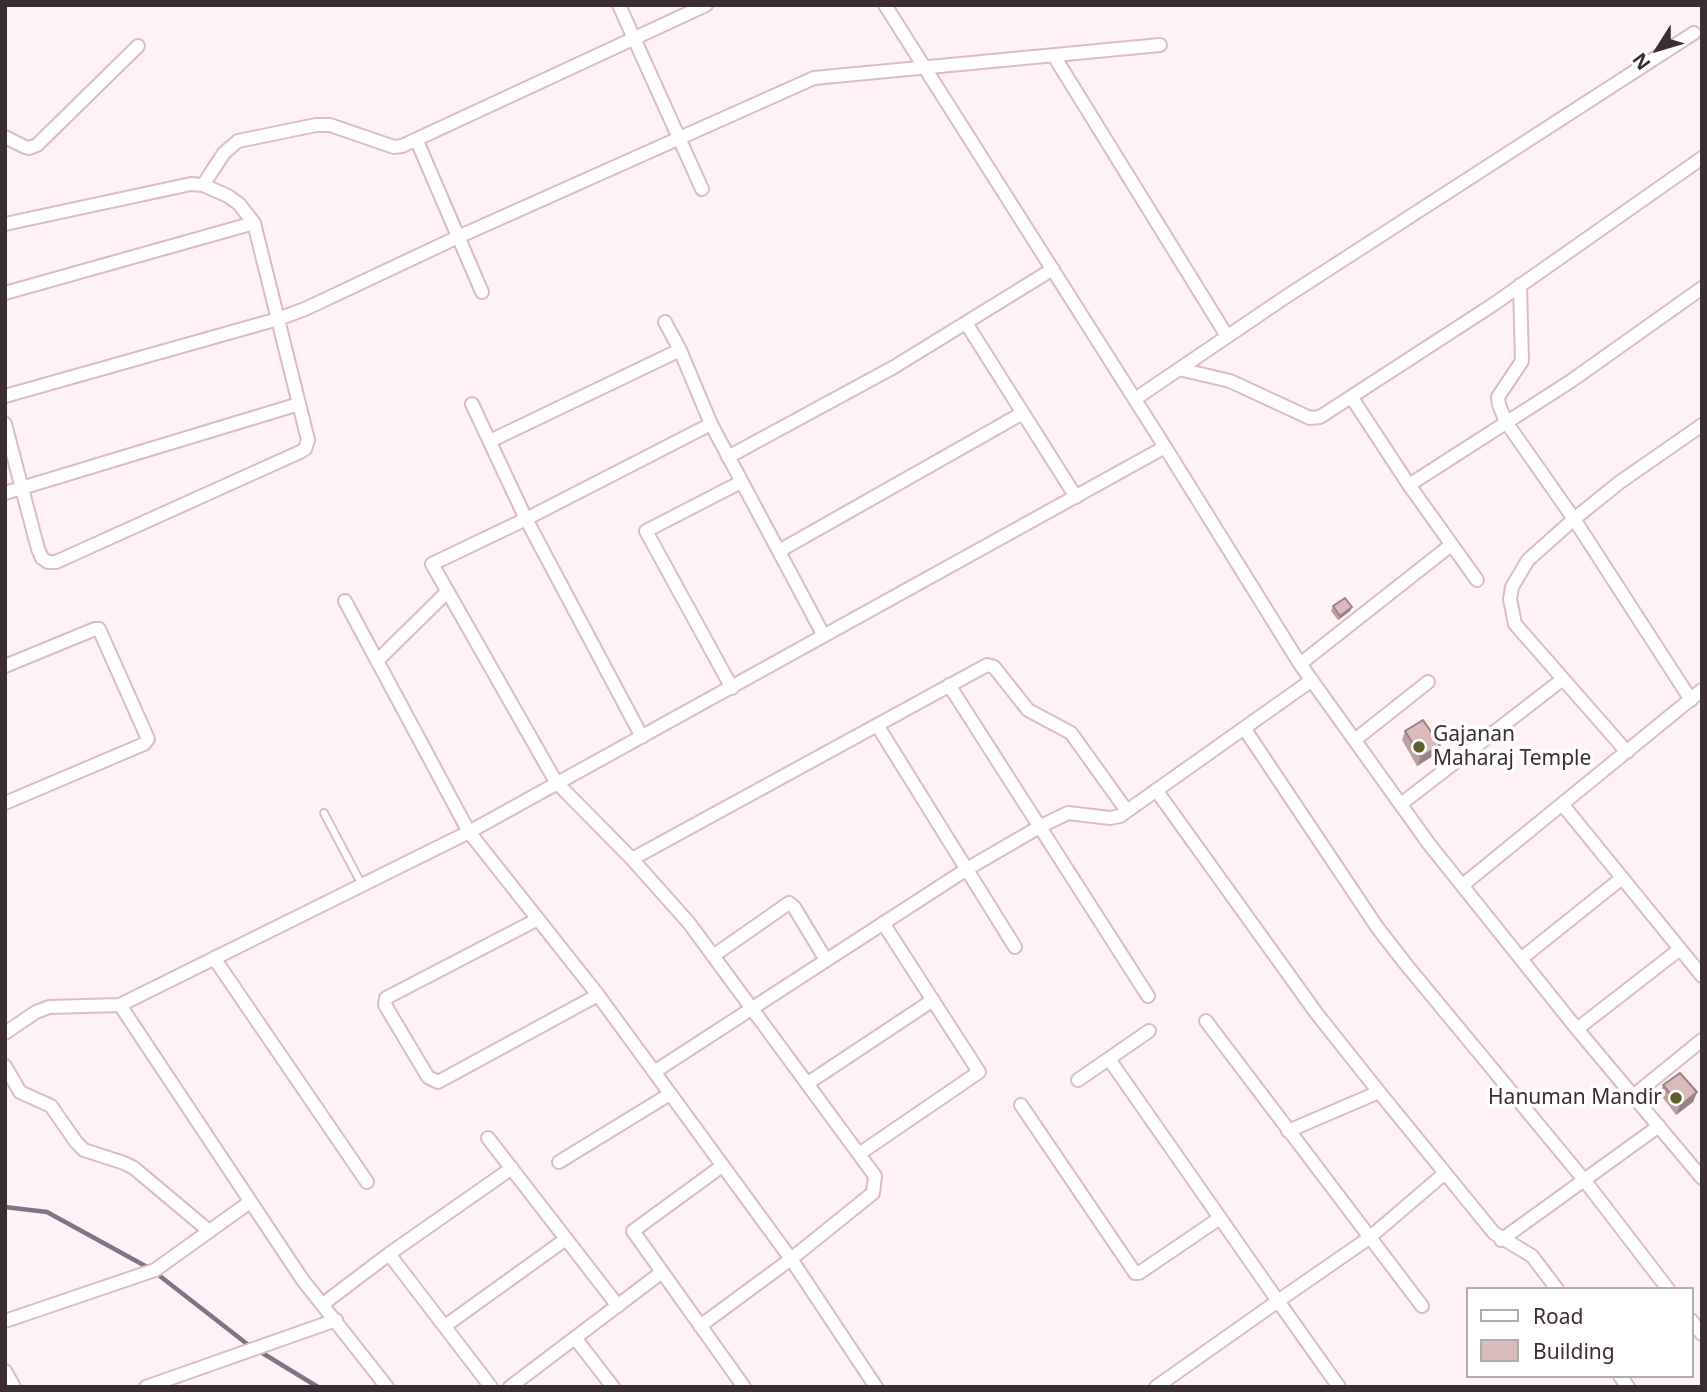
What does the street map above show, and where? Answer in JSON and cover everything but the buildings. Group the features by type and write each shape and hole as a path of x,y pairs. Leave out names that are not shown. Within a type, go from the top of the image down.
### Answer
{"street":[{"path":"619,5 702,189"},
{"path":"203,185 233,144 303,128 330,125 394,147 417,141 706,5"},
{"path":"885,5 1300,664 1429,844 1464,884 1577,1029 1702,1178"},
{"path":"1135,399 1227,336 1698,38"},
{"path":"5,396 305,309 678,137 814,78 1160,45"},
{"path":"5,137 29,148 37,145 138,46"},
{"path":"1054,56 1227,336"},
{"path":"417,141 482,292"},
{"path":"1179,369 1230,381 1310,418 1321,416 1520,285 1702,158"},
{"path":"5,224 184,185 203,185 228,196 239,204 254,223 308,440 305,449 300,453 56,562 48,562 42,558 5,424"},
{"path":"5,293 254,223"},
{"path":"728,457 894,367 1053,269"},
{"path":"1520,285 1522,361 1498,402 1506,422 1574,519 1691,700"},
{"path":"1409,485 1583,373 1702,288"},
{"path":"666,322 711,425 824,636"},
{"path":"966,323 1021,414 1076,497"},
{"path":"490,441 680,350"},
{"path":"1352,398 1409,485 1477,580"},
{"path":"5,493 299,404"},
{"path":"472,404 526,519 642,737"},
{"path":"779,551 1021,414"},
{"path":"701,1326 873,1193 876,1176 689,923 632,859 556,782 432,564 711,425"},
{"path":"1627,752 1515,624 1510,599 1512,587 1528,560 1574,519 1620,482 1702,425"},
{"path":"5,1033 36,1012 49,1007 120,1005 469,832 1165,447"},
{"path":"733,688 646,531 741,482"},
{"path":"1300,664 1451,545"},
{"path":"377,662 447,592"},
{"path":"345,601 469,832 598,995 790,1259 876,1387"},
{"path":"5,666 99,629 148,739 144,744 5,803"},
{"path":"632,859 986,665 994,667 1028,710 1071,733 1127,811"},
{"path":"1401,804 1563,679"},
{"path":"654,1072 967,869 1041,826 1068,813 1115,818 1127,811 1312,680"},
{"path":"1356,739 1428,682"},
{"path":"949,685 1147,996"},
{"path":"1464,884 1702,690"},
{"path":"877,725 1016,947"},
{"path":"1244,728 1384,936 1444,1013 1585,1181 1666,1287"},
{"path":"1156,790 1294,983 1379,1092 1501,1240 1532,1256 1555,1287"},
{"path":"1562,804 1702,976"},
{"path":"1522,958 1622,878"},
{"path":"713,956 789,903 826,960"},
{"path":"538,919 386,998 385,1005 428,1077 438,1082 598,995"},
{"path":"859,1154 979,1072 883,923"},
{"path":"1577,1029 1679,949"},
{"path":"214,958 368,1182"},
{"path":"808,1083 933,1000"},
{"path":"120,1005 302,1279 387,1387"},
{"path":"1206,1021 1422,1307"},
{"path":"1078,1080 1149,1031"},
{"path":"1633,1096 1702,1040"},
{"path":"1108,1059 1334,1385"},
{"path":"5,1066 20,1092 51,1106 75,1142 84,1150 134,1168 209,1231"},
{"path":"1288,1131 1379,1092"},
{"path":"559,1162 670,1094"},
{"path":"1021,1105 1135,1273 1139,1273 1220,1219"},
{"path":"1501,1240 1658,1126"},
{"path":"488,1138 618,1306"},
{"path":"722,1166 633,1231 744,1387"},
{"path":"323,1304 512,1168"},
{"path":"1156,1387 1369,1238 1445,1173"},
{"path":"5,1321 145,1275 161,1267 250,1202"},
{"path":"445,1326 566,1239"},
{"path":"389,1254 491,1387"},
{"path":"510,1387 662,1272"},
{"path":"146,1387 336,1321"},
{"path":"575,1338 613,1387"}],"lane":[{"path":"324,813 362,885"}],"waterway":[{"path":"5,1207 47,1212 149,1268"},
{"path":"156,1273 251,1347"},
{"path":"259,1351 318,1387"}],"place":[{"name":"Gajanan Maharaj Temple","path":"1419,747"},
{"name":"Hanuman Mandir","path":"1676,1098"}]}
